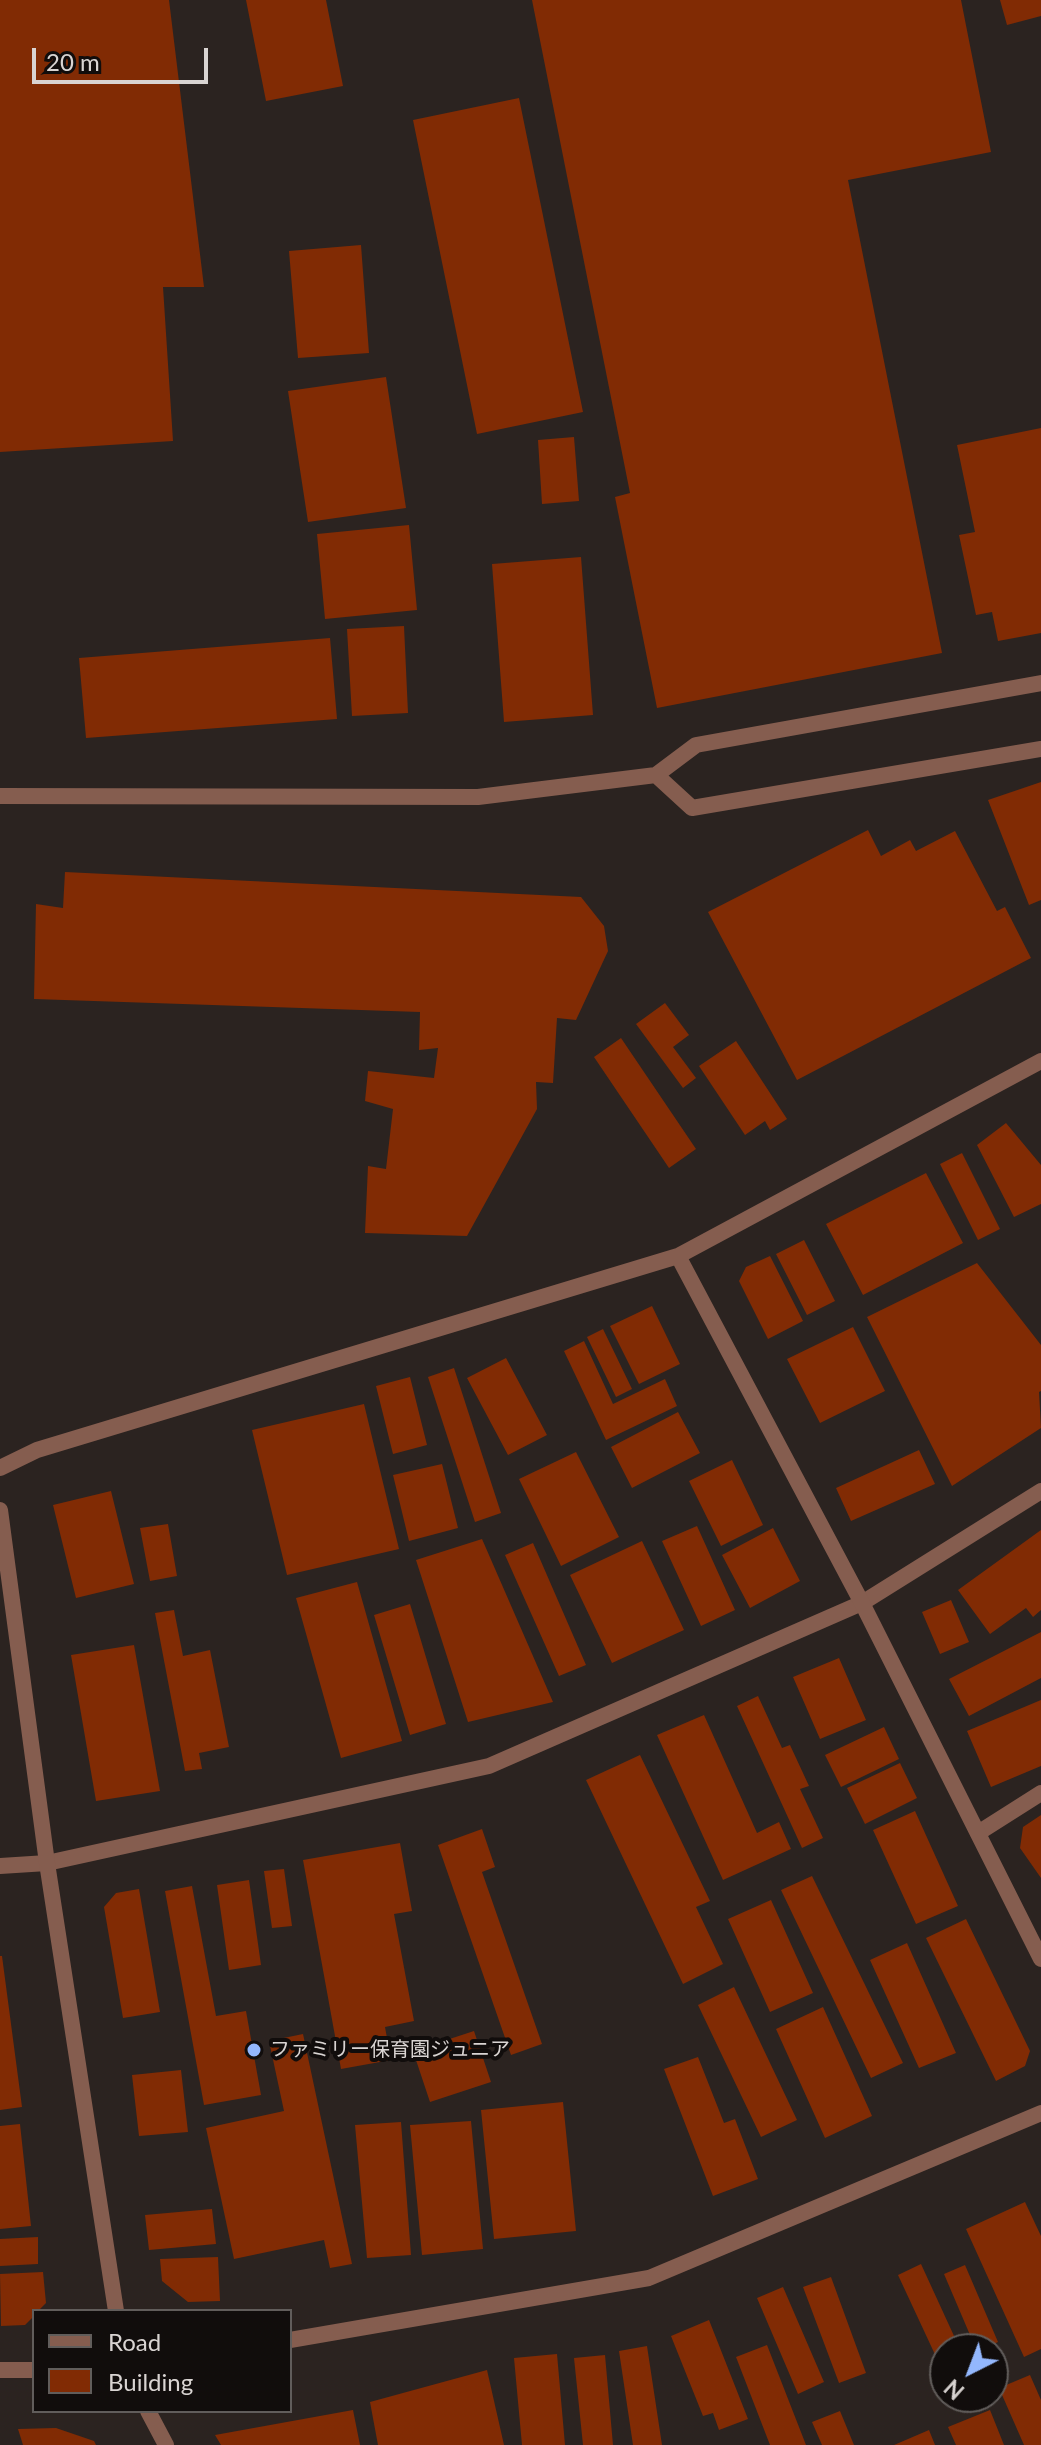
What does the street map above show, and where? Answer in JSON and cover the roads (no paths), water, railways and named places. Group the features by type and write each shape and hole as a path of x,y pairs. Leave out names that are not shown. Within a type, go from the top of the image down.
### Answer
{"street":[{"path":"0,796 478,797 656,775 696,745 1041,683"},
{"path":"656,775 692,808 1041,749"},
{"path":"0,1468 37,1450 678,1256 1041,1061"},
{"path":"678,1256 862,1603 1041,1959"},
{"path":"0,1866 47,1863 489,1766 862,1603 1041,1491"},
{"path":"0,1510 47,1863 116,2309"},
{"path":"978,1833 1041,1793"},
{"path":"292,2340 649,2278 1041,2113"},
{"path":"0,2370 32,2370"},
{"path":"149,2413 166,2445"}],"place":[{"name":"ファミリー保育園ジュニア","path":"254,2050"}]}
